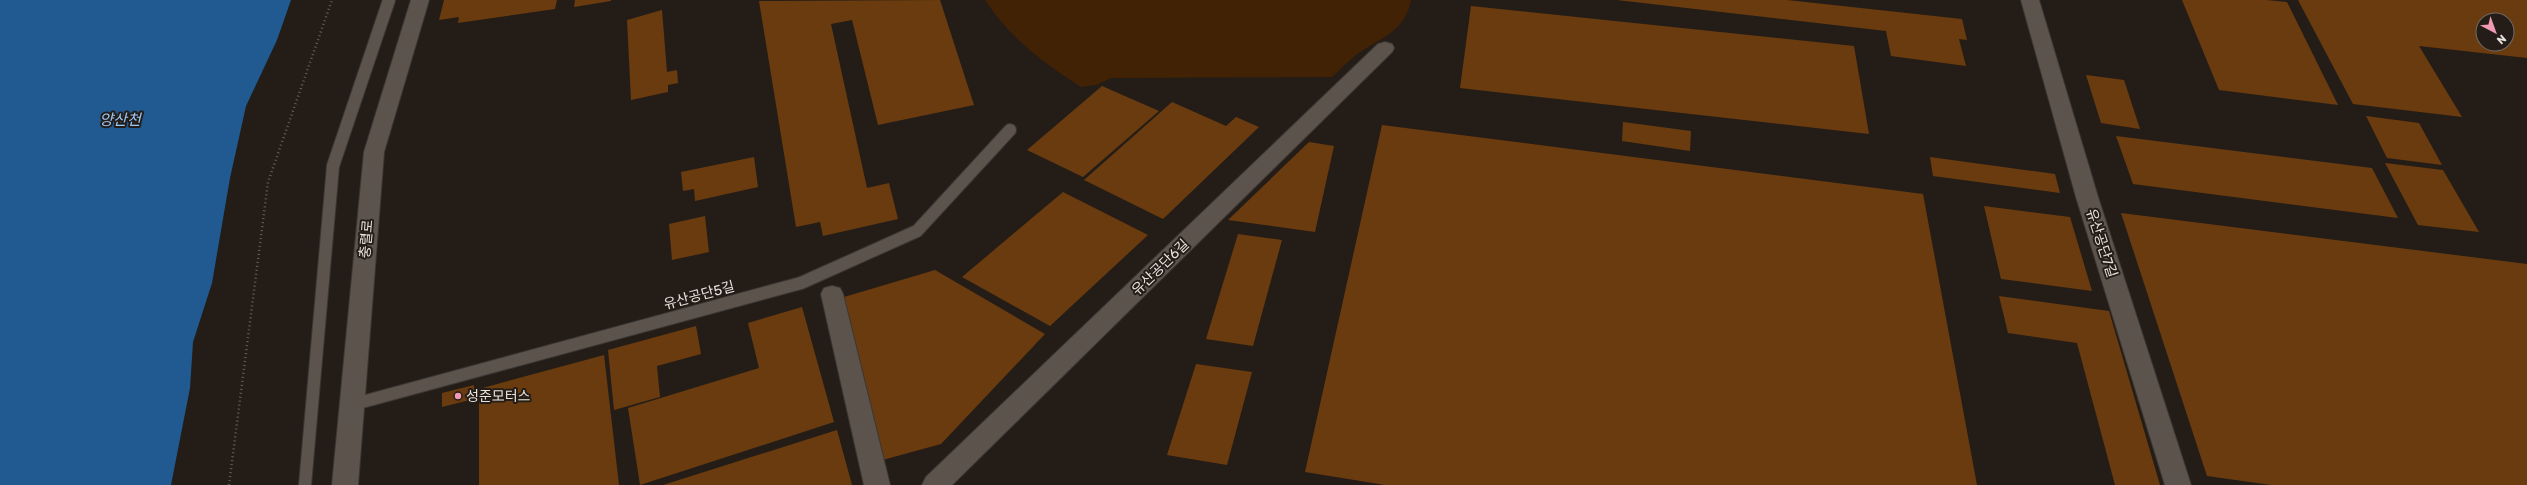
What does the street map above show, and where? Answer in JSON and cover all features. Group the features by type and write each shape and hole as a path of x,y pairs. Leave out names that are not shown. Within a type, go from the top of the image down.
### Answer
{"street":[{"name":"충렬로","path":"345,485 374,152 420,0"},
{"name":"유산공단7길","path":"2030,0 2087,197 2178,485"},
{"name":"유산공단6길","path":"935,485 1385,48"},
{"path":"832,294 877,485"}],"lane":[{"path":"305,485 333,166 389,0"},
{"name":"유산공단5길","path":"351,405 801,283 917,231 1010,130"}],"path":[{"path":"229,485 268,182 332,0"}],"shaded area":[{"path":"985,0 1411,0 1408,11 1403,20 1390,34 1356,55 1332,77 1111,78 1096,85 1081,87 1028,49 1005,27"}],"water":[{"name":"양산천","path":"0,0 291,0 277,40 246,106 230,178 212,283 193,342 190,388 171,485 0,485"}],"building":[{"path":"444,0 557,0 555,9 458,23 459,17 439,20"},
{"path":"575,0 611,0 611,1 574,7"},
{"path":"940,0 974,105 878,125 852,20 831,24 867,188 889,183 898,219 823,236 820,222 796,227 759,1"},
{"path":"1617,0 1787,0 1962,19 1967,40 1959,39 1966,66 1891,56 1886,31"},
{"path":"2182,0 2266,0 2287,2 2338,105 2219,90"},
{"path":"2298,0 2527,0 2527,58 2419,46 2462,117 2353,104"},
{"path":"1471,6 1854,46 1869,134 1460,88"},
{"path":"662,10 667,72 677,70 678,83 668,85 668,92 631,100 627,20"},
{"path":"2086,75 2124,80 2140,129 2101,123"},
{"path":"1102,86 1159,111 1083,177 1027,150"},
{"path":"1172,102 1226,126 1236,117 1259,127 1163,219 1084,180"},
{"path":"2366,116 2419,123 2442,165 2387,158"},
{"path":"1623,122 1691,131 1690,151 1622,141"},
{"path":"1382,125 1923,194 1977,485 1385,485 1305,472"},
{"path":"2116,136 2372,168 2398,218 2133,184"},
{"path":"1309,142 1334,146 1315,232 1228,220"},
{"path":"754,157 758,187 695,201 694,189 683,191 681,172"},
{"path":"1930,157 2055,174 2060,193 1933,176"},
{"path":"2385,163 2443,170 2479,232 2418,225"},
{"path":"1063,192 1148,235 1050,326 962,277"},
{"path":"1984,206 2070,217 2092,291 2001,279"},
{"path":"2121,213 2527,264 2527,485 2271,485 2207,476"},
{"path":"705,216 709,252 672,260 669,224"},
{"path":"1238,234 1282,240 1253,346 1206,339"},
{"path":"935,270 1045,334 941,444 879,461 834,300"},
{"path":"1999,296 2109,311 2160,485 2115,485 2077,343 2008,333"},
{"path":"802,307 834,422 640,485 628,408 759,368 748,323"},
{"path":"696,326 701,354 657,366 660,397 614,410 608,350"},
{"path":"604,355 619,485 479,485 479,389"},
{"path":"1196,364 1252,372 1227,465 1167,455"},
{"name":"성준모터스","path":"474,385 474,399 442,407 442,393"},
{"path":"837,430 852,485 663,485"}],"place":[{"name":"성준모터스","path":"458,396"}]}
